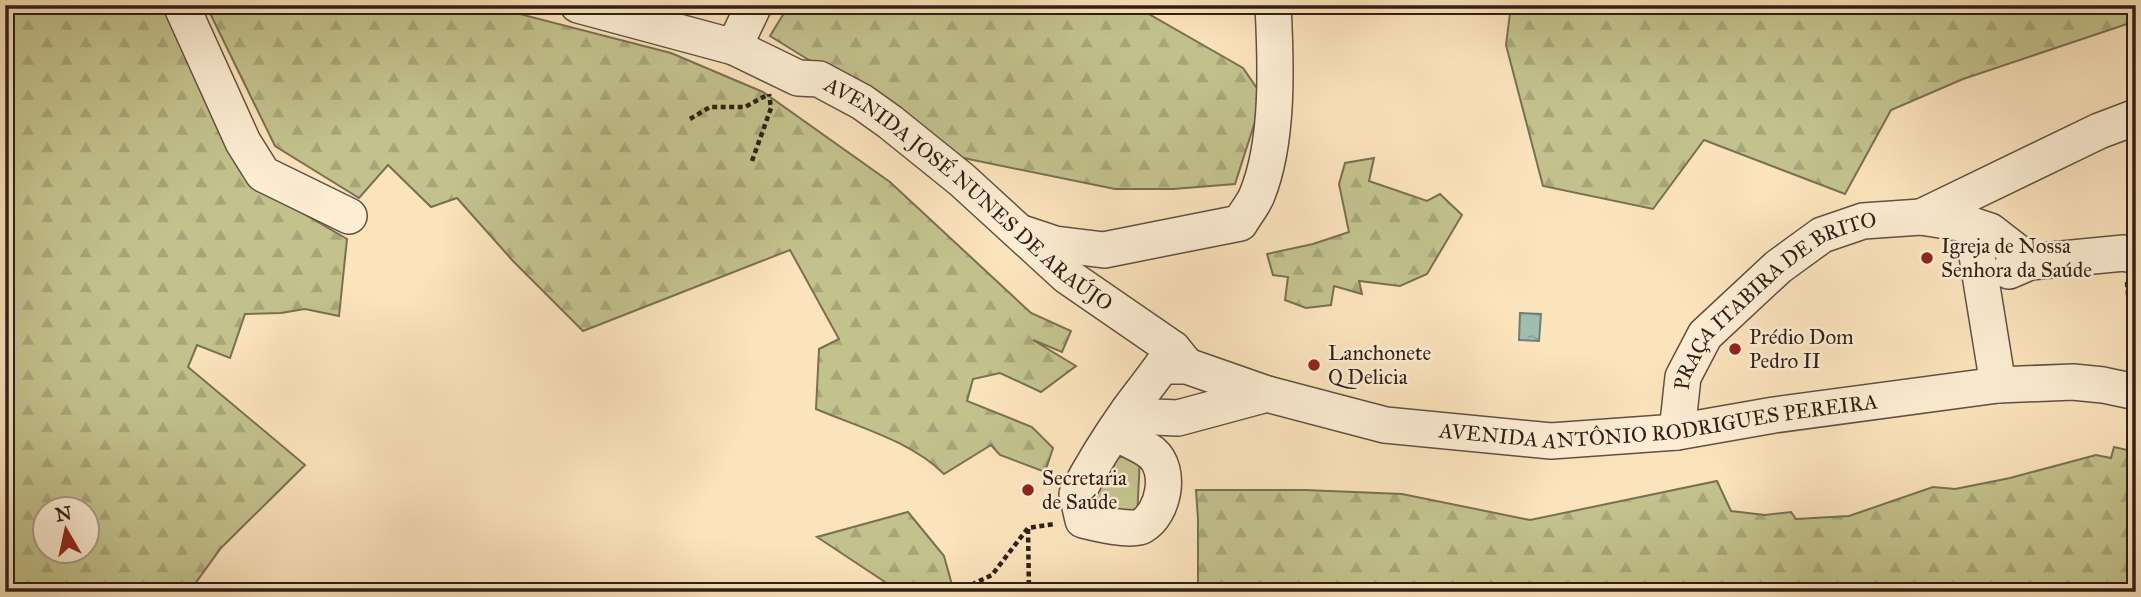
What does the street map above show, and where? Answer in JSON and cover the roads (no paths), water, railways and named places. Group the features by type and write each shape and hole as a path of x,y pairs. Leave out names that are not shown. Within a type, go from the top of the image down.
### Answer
{"street":[{"path":"181,5 243,142 263,174 349,216"},
{"path":"578,5 734,47 798,78"},
{"path":"734,47 754,5"},
{"path":"1020,232 1055,244 1104,250 1240,223 1256,197 1268,158 1277,73 1273,5"},
{"name":"AVENIDA JOSÉ NUNES DE ARAÚJO","path":"798,78 819,79 862,102 890,122 962,180 1067,275 1174,360"},
{"name":"AVENIDA JOSÉ NUNES DE ARAÚJO","path":"798,78 810,95 929,176 1069,304 1174,360"},
{"path":"1921,217 2099,131 2136,117"},
{"path":"1921,217 1972,225 1990,231 2031,262"},
{"name":"PRAÇA ITABIRA DE BRITO","path":"1677,432 1683,377 1704,335 1778,267 1822,234 1863,221 1921,217"},
{"path":"1972,225 1998,385"},
{"path":"1982,283 2031,262 2130,254"},
{"path":"1174,360 1122,421 1154,417 1178,418 1267,394"},
{"name":"AVENIDA ANTÔNIO RODRIGUES PEREIRA","path":"1174,360 1267,394 1385,425 1551,441 1677,432 1774,415 1998,385 2073,382 2103,385 2135,381"}],"water":[{"path":"1520,313 1541,314 1539,341 1519,340"}],"place":[{"name":"Igreja de Nossa Senhora da Saúde","path":"1927,258"},
{"name":"Prédio Dom Pedro II","path":"1735,349"},
{"name":"Lanchonete Q Delicia","path":"1314,365"},
{"name":"Secretaria de Saúde","path":"1028,490"}]}
